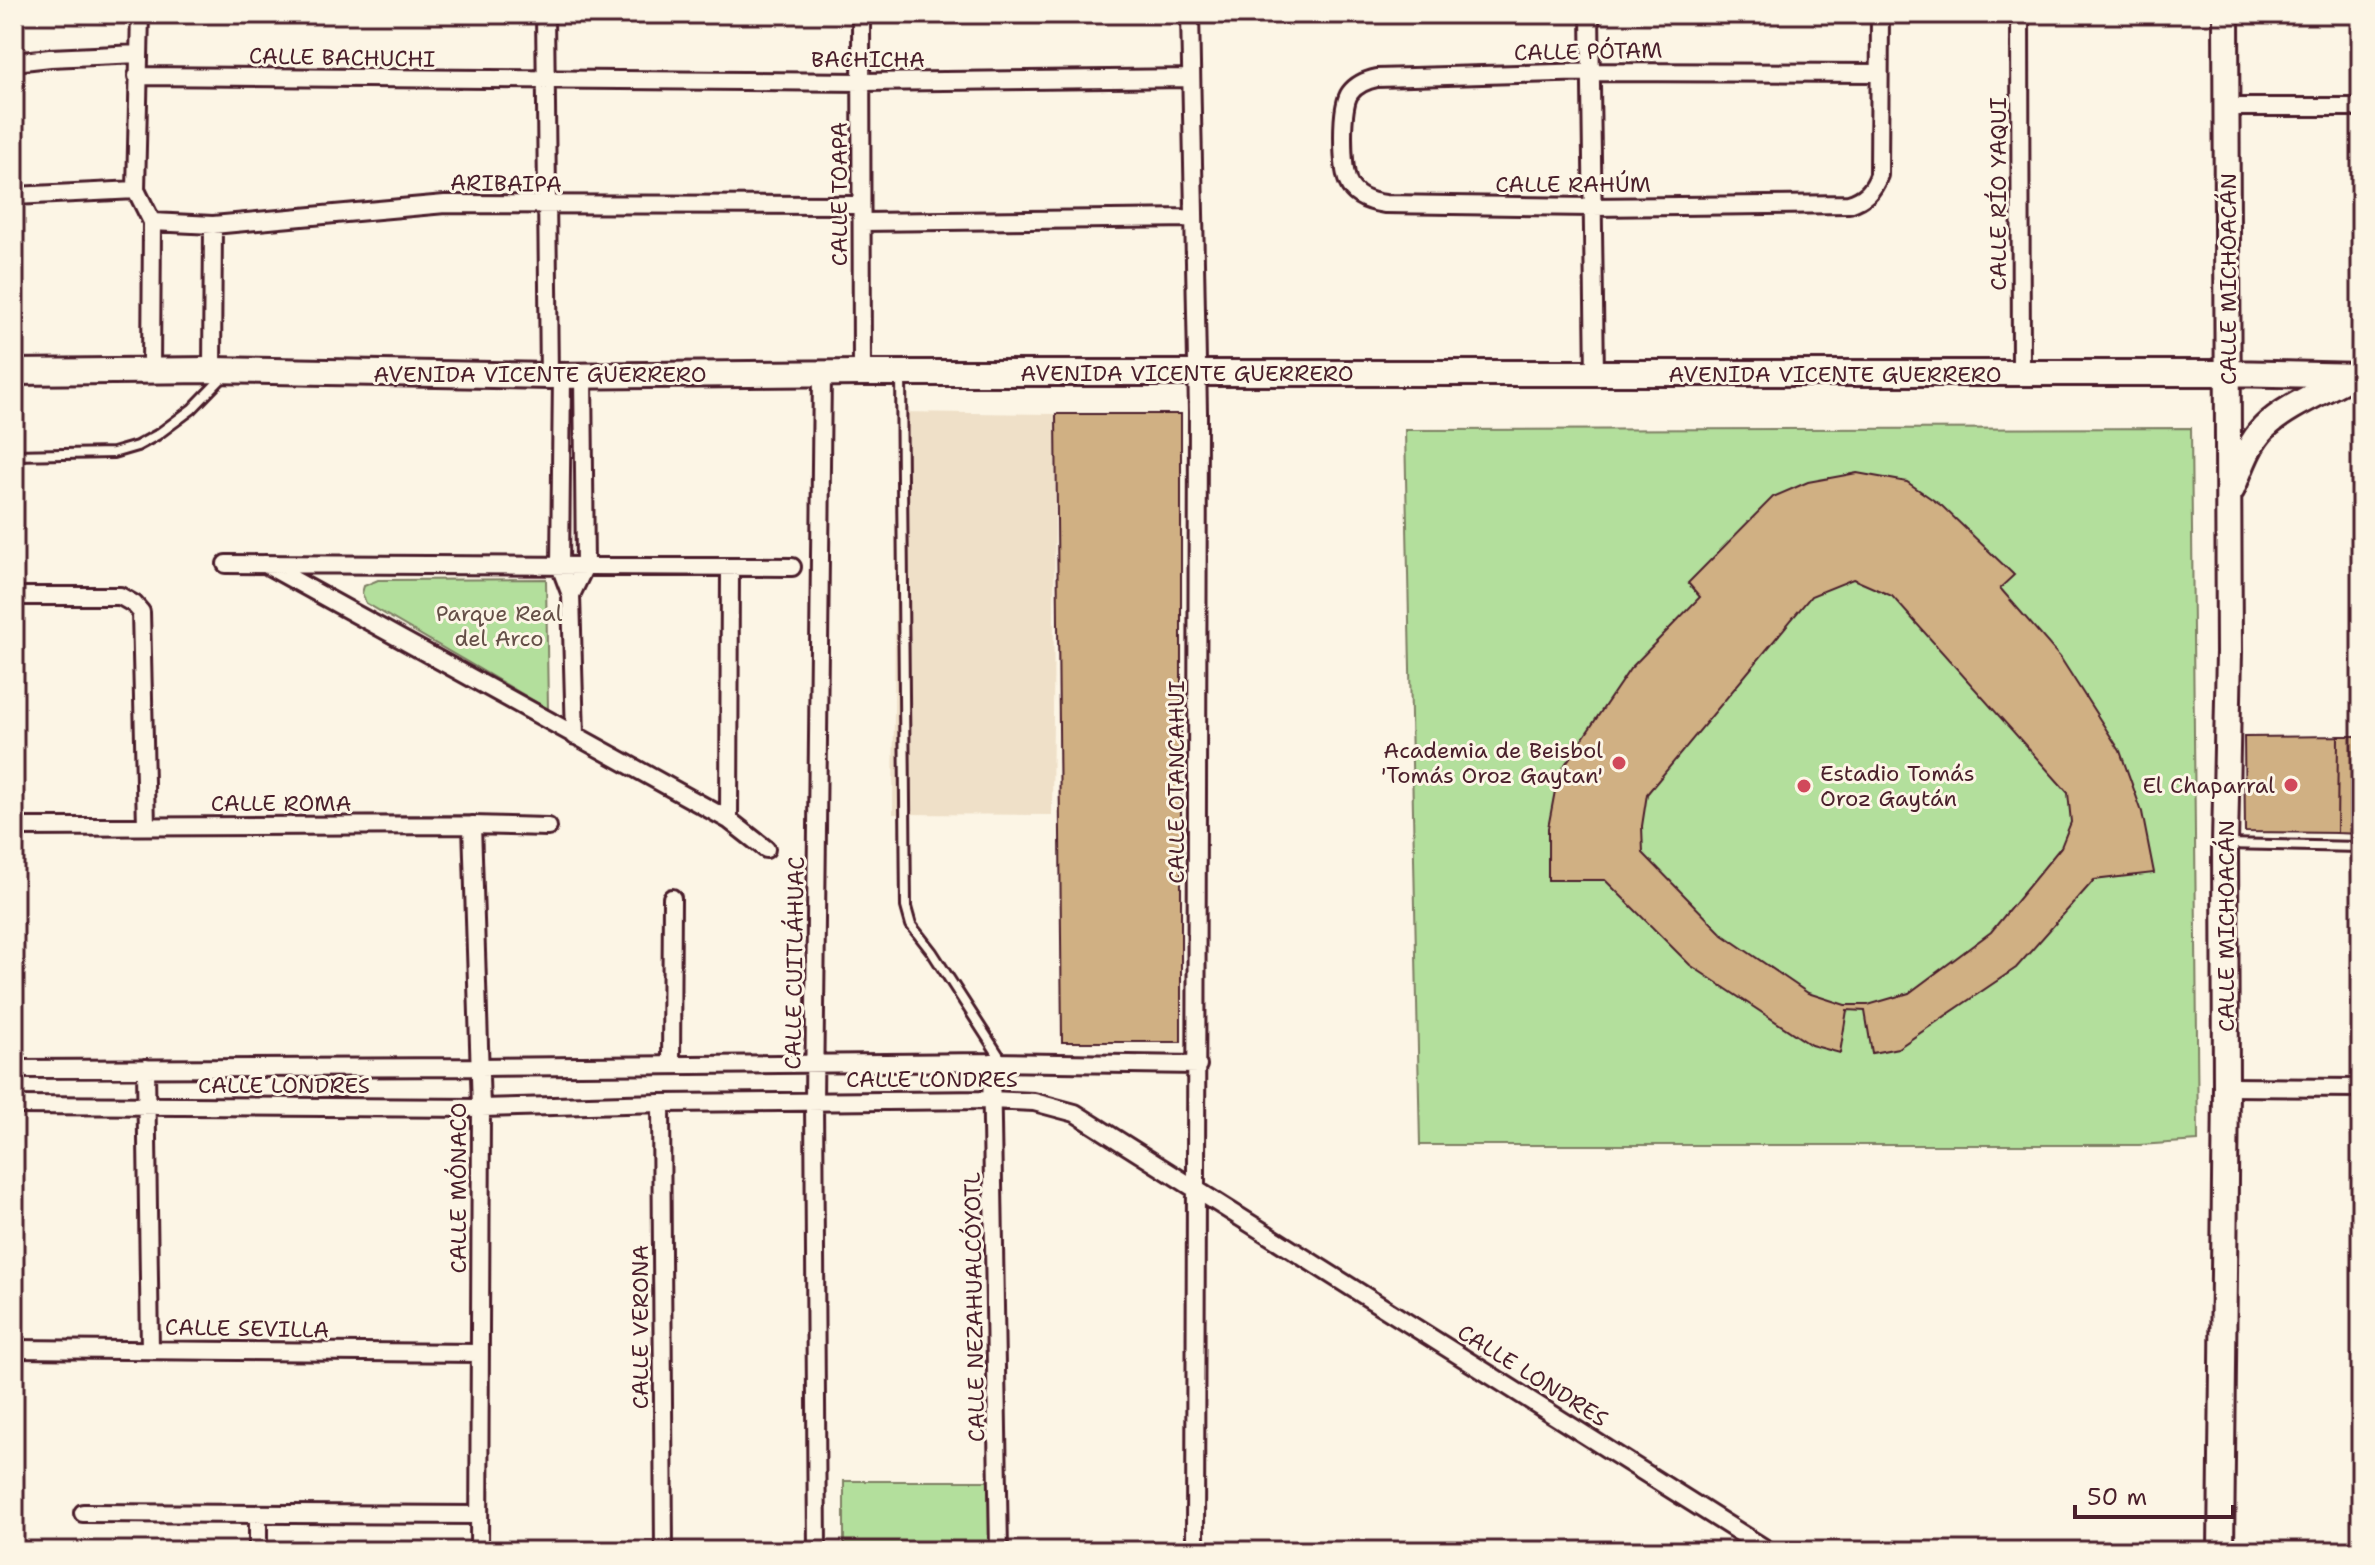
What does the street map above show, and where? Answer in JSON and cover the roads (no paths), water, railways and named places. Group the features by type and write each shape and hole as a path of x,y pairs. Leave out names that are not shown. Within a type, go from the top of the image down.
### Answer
{"main road":[{"name":"CALLE MICHOACÁN","path":"2221,1551 2229,652 2226,14"},
{"name":"AVENIDA VICENTE GUERRERO","path":"14,372 221,370 565,375 2228,373 2356,376"},
{"path":"2228,499 2248,449 2263,428 2356,376"}],"street":[{"path":"140,14 136,190 152,222 151,370"},
{"path":"545,14 547,206 585,566 571,595"},
{"name":"CALLE TOAPA","path":"861,14 862,373"},
{"name":"CALLE OTANCAHUI","path":"1190,14 1197,373 1195,1551"},
{"path":"1590,14 1595,374"},
{"path":"1879,73 1880,14"},
{"name":"CALLE RÍO YAQUI","path":"2020,14 2021,374"},
{"path":"14,62 139,54"},
{"name":"CALLE PÓTAM","path":"1342,140 1347,99 1351,92 1377,78 1592,72 1879,73"},
{"name":"CALLE RAHÚM","path":"1342,140 1348,182 1365,200 1385,204 1592,207 1849,204 1860,201 1870,193 1879,175 1879,73"},
{"name":"CALLE BACHUCHI","path":"137,76 546,81"},
{"name":"BACHICHA","path":"546,81 862,82 1190,78"},
{"path":"2228,107 2361,107"},
{"path":"14,196 136,190"},
{"name":"ARIBAIPA","path":"152,222 213,225 445,204 1193,218"},
{"path":"213,225 221,370"},
{"path":"565,375 560,566 571,595 575,736"},
{"name":"CALLE CUITLÁHUAC","path":"817,1551 814,1063 822,375"},
{"path":"226,564 792,567"},
{"path":"265,564 729,820 766,849"},
{"path":"729,820 730,567"},
{"path":"14,596 120,596 141,612 146,826"},
{"name":"CALLE MÓNACO","path":"472,825 481,1108 479,1551"},
{"name":"CALLE ROMA","path":"14,827 548,827"},
{"path":"671,1065 672,898"},
{"name":"CALLE LONDRES","path":"14,1069 997,1062 1198,1065"},
{"name":"CALLE NEZAHUALCÓYOTL","path":"997,1062 991,1100 999,1551"},
{"path":"146,1068 150,1349"},
{"path":"2226,1087 2361,1088"},
{"name":"CALLE LONDRES","path":"14,1105 481,1108 814,1101 1034,1102 1075,1113 1769,1551"},
{"name":"CALLE VERONA","path":"661,1103 664,1551"},
{"name":"CALLE SEVILLA","path":"14,1349 479,1353"},
{"path":"83,1513 479,1515"},
{"path":"258,1514 258,1551"}],"lane":[{"path":"14,455 113,453 137,446 192,409 221,370"},
{"path":"901,373 906,907 911,925 932,952 997,1062"},
{"path":"2225,844 2361,847"}],"place":[{"name":"Academia de Beisbol 'Tomás Oroz Gaytan'","path":"1619,763"},
{"name":"El Chaparral","path":"2291,785"},
{"name":"Estadio Tomás Oroz Gaytán","path":"1804,786"}],"park label":[{"name":"Parque Real del Arco","path":"499,626"}]}
